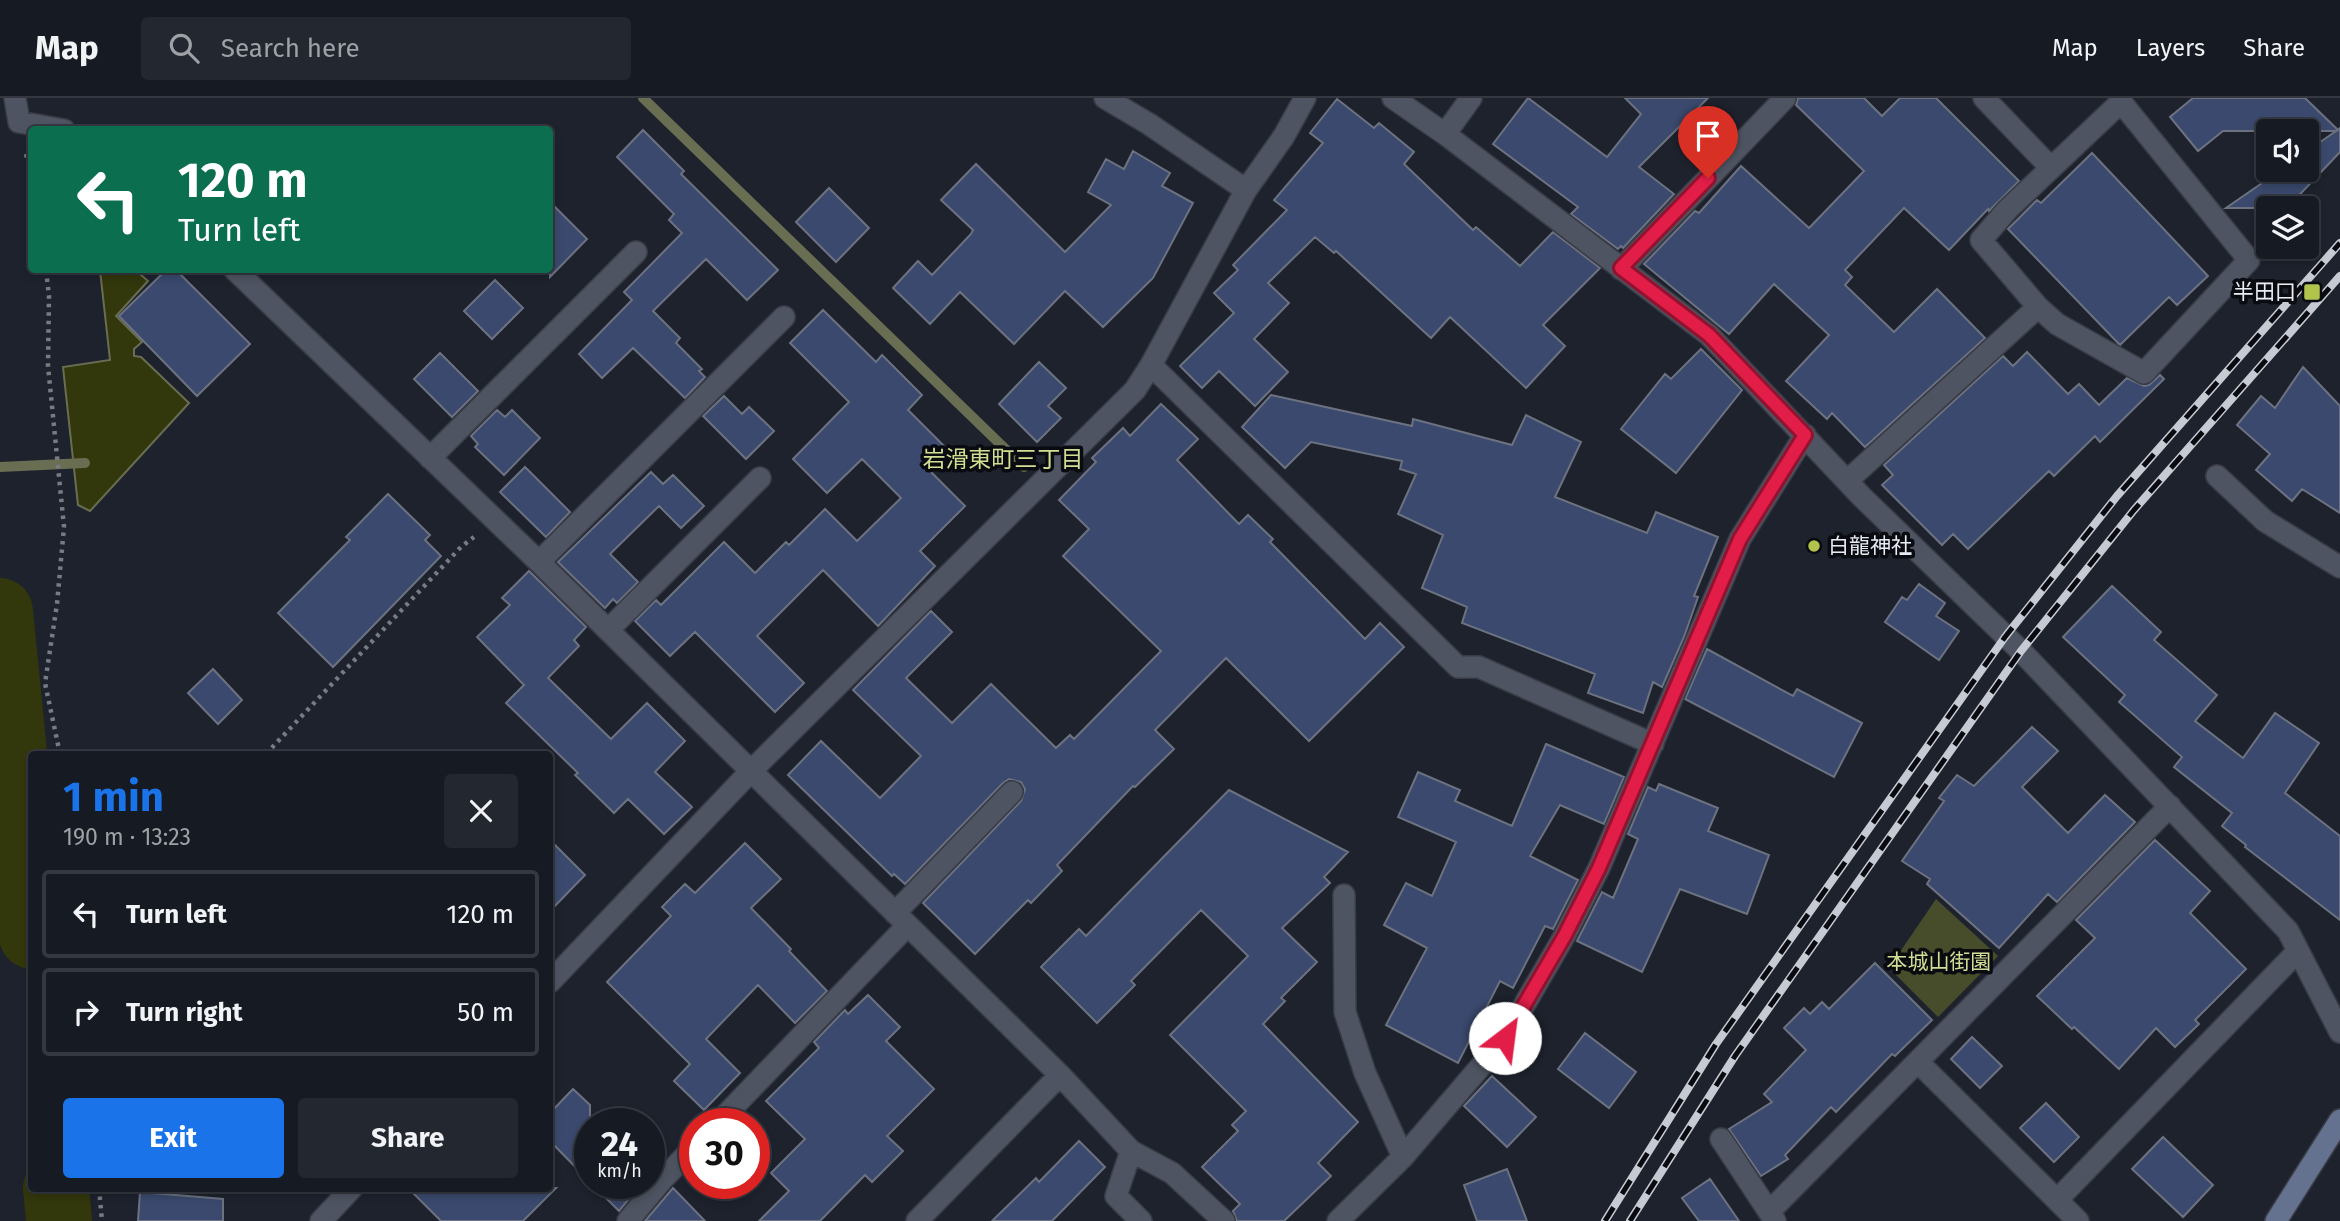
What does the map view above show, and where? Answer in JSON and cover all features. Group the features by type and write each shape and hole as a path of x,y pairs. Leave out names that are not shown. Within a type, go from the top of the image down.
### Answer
{"main road":[{"path":"2276,1221 2340,1120"}],"street":[{"path":"15,98 19,122 42,126"},
{"path":"1105,98 1149,124 1246,190"},
{"path":"553,979 751,771 1135,390 1246,190 1305,98"},
{"path":"1393,98 1445,134 1709,335 1847,481 2021,651 2288,930 2340,1032"},
{"path":"1445,134 1471,98"},
{"path":"1621,268 1785,98"},
{"path":"1984,98 2050,168"},
{"path":"2121,102 2249,260 2144,373 2056,324 2038,307 1981,240 2008,209 2121,102"},
{"path":"430,458 636,253"},
{"path":"238,273 608,630 1060,1075 1131,1151 1172,1173 1224,1221"},
{"path":"1847,481 2038,307"},
{"path":"538,562 784,317"},
{"path":"1151,365 1458,667 1479,667 1653,744"},
{"path":"1338,1221 1403,1157 1505,1038 1594,879 1740,539 1805,435"},
{"path":"2217,476 2265,521 2340,567"},
{"path":"608,630 760,478"},
{"path":"731,1108 1012,792"},
{"path":"1721,1139 1773,1216 2170,806"},
{"path":"1344,895 1345,1012 1366,1073 1403,1157"},
{"path":"2057,1200 2298,951"},
{"path":"1919,1063 2078,1221"},
{"path":"917,1221 1060,1075"},
{"path":"1131,1151 1116,1196 1141,1221"},
{"path":"628,1221 679,1162"},
{"path":"321,1221 348,1192"}],"path":[{"path":"47,273 48,366 64,527 46,683 59,751"},
{"path":"270,751 461,547 495,520"},
{"path":"99,1192 102,1221"}],"green space":[{"name":"本城山街園","path":"1936,899 1998,956 1938,1017 1889,968"}],"shaded area":[{"path":"100,273 141,273 148,281 116,316 142,342 134,349 134,356 141,357 189,403 90,511 78,505 63,367 110,360"}],"building":[{"path":"1528,98 1607,157 1641,114 1625,98 1708,98 1639,167 1674,194 1623,248 1621,246 1618,249 1571,214 1578,207 1493,144"},
{"path":"1798,98 1864,98 1882,116 1900,98 1936,98 2019,181 1949,250 1904,208 1845,270 1852,277 1845,285 1894,332 1937,289 1985,338 1865,447 1832,413 1827,419 1786,381 1829,335 1774,284 1729,334 1644,264 1695,211 1699,213 1741,166 1809,228 1864,171 1796,105"},
{"path":"2193,98 2305,98 2338,130 2340,128 2340,152 2319,174 2319,143 2336,131 2319,131 2319,119 2256,119 2256,131 2223,131 2198,151 2170,117"},
{"path":"1337,99 1374,128 1379,123 1414,152 1404,164 1473,230 1476,227 1520,266 1553,232 1600,268 1543,325 1565,346 1526,388 1450,317 1431,338 1336,251 1334,253 1315,237 1268,283 1289,303 1254,339 1288,372 1255,406 1219,371 1202,388 1180,366 1234,313 1214,293 1238,270 1233,265 1287,210 1274,200 1323,143 1310,133"},
{"path":"643,130 684,171 681,174 778,270 747,300 706,259 653,311 680,338 676,343 702,369 699,371 705,377 685,398 633,348 602,378 579,354 632,300 624,292 682,233 669,220 674,214 617,157"},
{"path":"1133,151 1170,173 1162,186 1193,203 1153,278 1103,327 1065,291 1014,344 960,292 930,324 893,288 918,261 932,275 971,234 973,230 941,200 976,164 1065,252 1111,205 1088,192 1106,159 1124,169"},
{"path":"2092,153 2208,276 2177,305 2169,297 2120,345 2008,229 2037,200 2041,203"},
{"path":"2264,182 2312,182 2298,196 2256,196 2256,208 2226,208"},
{"path":"829,188 869,228 836,262 796,222"},
{"path":"553,205 587,239 550,277 550,273 553,273"},
{"path":"163,273 179,273 250,344 197,396 119,316"},
{"path":"495,280 523,308 492,339 464,311"},
{"path":"823,310 876,362 882,355 922,395 908,410 946,448 927,468 965,506 920,551 935,566 878,626 823,570 757,636 804,683 775,712 695,632 670,656 635,621 656,600 661,605 724,542 755,573 786,542 789,545 825,509 857,541 901,498 862,459 827,493 793,459 849,402 790,343"},
{"path":"1701,349 1742,390 1676,473 1621,429 1665,374 1671,379"},
{"path":"2027,352 2068,394 2079,384 2099,405 2127,378 2144,386 2160,375 2164,379 2100,442 2095,436 2054,476 2049,471 1968,549 1953,534 1942,545 1882,485 1893,475 1884,465 2003,356 2013,366"},
{"path":"440,353 478,391 452,417 414,379"},
{"path":"1039,362 1066,388 1048,406 1061,418 1037,442 999,404"},
{"path":"2303,367 2340,406 2340,513 2302,489 2292,501 2256,470 2270,454 2237,425 2261,396 2275,408"},
{"path":"1271,395 1412,426 1413,419 1512,445 1526,415 1581,442 1555,497 1647,533 1656,512 1718,537 1694,596 1698,597 1684,637 1662,687 1653,682 1643,713 1588,693 1595,674 1462,623 1467,607 1422,588 1443,535 1398,514 1416,474 1400,469 1402,461 1311,442 1285,468 1242,427"},
{"path":"724,396 742,414 749,407 774,431 746,459 703,416"},
{"path":"1161,404 1198,439 1177,460 1239,524 1248,515 1273,539 1270,542 1365,639 1380,623 1404,647 1309,741 1226,658 1155,730 1174,749 1133,786 1057,865 1062,871 1031,903 1028,900 975,954 923,903 1021,801 1025,789 1021,782 1009,779 1003,783 905,884 894,874 892,876 788,775 821,741 880,798 921,756 853,690 931,611 952,632 906,678 952,723 991,684 1056,748 1070,735 1074,739 1161,651 1063,556 1089,529 1059,500 1096,462 1092,458 1123,428 1130,436"},
{"path":"497,410 505,417 512,410 540,438 504,475 475,447 478,444 471,436"},
{"path":"525,467 570,512 546,537 500,492"},
{"path":"651,472 663,484 673,475 704,506 681,528 659,506 610,554 638,582 617,603 613,599 605,608 558,562"},
{"path":"388,494 430,535 425,540 441,556 333,667 278,613 350,540 346,537"},
{"path":"529,571 586,627 574,640 579,646 548,678 611,739 647,703 685,741 655,772 692,807 664,834 628,799 614,813 575,775 578,773 506,703 524,685 477,637 510,605 502,598"},
{"path":"1919,584 1945,603 1936,616 1959,631 1939,660 1885,622 1902,597 1907,600"},
{"path":"2112,586 2161,632 2154,640 2217,695 2195,721 2243,758 2275,713 2319,743 2285,793 2340,836 2340,920 2222,826 2232,813 2174,767 2182,757 2119,702 2125,695 2063,637"},
{"path":"1707,649 1793,696 1797,689 1862,723 1834,777 1685,699"},
{"path":"213,669 242,700 218,724 188,693"},
{"path":"2032,727 2058,751 2022,787 2068,833 2105,795 2135,822 2057,902 2048,894 1999,948 1927,884 1930,879 1902,861 1944,801 1939,798 1957,775 1974,786"},
{"path":"1546,744 1624,777 1604,824 1560,805 1530,856 1578,880 1553,929 1545,926 1513,988 1500,981 1458,1063 1386,1025 1427,948 1384,925 1406,883 1432,896 1456,842 1398,817 1418,772 1460,790 1455,801 1512,826"},
{"path":"1659,784 1718,808 1708,831 1769,855 1747,914 1680,889 1642,972 1577,941 1602,892 1613,898 1638,839 1628,834 1648,787 1656,791"},
{"path":"1229,790 1348,852 1324,877 1330,883 1282,928 1317,962 1281,998 1285,1001 1263,1024 1358,1122 1318,1163 1331,1176 1284,1221 1237,1221 1233,1211 1240,1204 1202,1167 1238,1131 1232,1125 1246,1111 1170,1035 1248,956 1201,910 1131,981 1135,985 1097,1023 1041,967 1079,929 1086,936"},
{"path":"2155,840 2210,891 2190,913 2246,969 2195,1020 2199,1024 2175,1047 2156,1028 2119,1069 2037,996 2095,938 2076,920"},
{"path":"553,843 585,875 553,908"},
{"path":"745,843 781,879 751,908 827,991 795,1023 758,985 706,1039 740,1073 706,1108 702,1108 674,1081 690,1064 607,982 671,916 662,907 685,884 695,893"},
{"path":"1875,963 1932,1020 1895,1056 1892,1054 1836,1112 1831,1107 1785,1155 1788,1159 1761,1176 1729,1129 1772,1102 1764,1094 1806,1050 1784,1028 1804,1008 1810,1014 1822,1002 1829,1009"},
{"path":"868,995 900,1027 886,1041 934,1089 887,1136 903,1151 872,1182 865,1175 820,1221 759,1221 789,1191 771,1173 805,1139 766,1101 819,1048 814,1042 845,1010 848,1014"},
{"path":"1585,1033 1636,1072 1609,1108 1558,1069"},
{"path":"1972,1037 2002,1066 1980,1088 1951,1059"},
{"path":"1492,1076 1536,1117 1507,1147 1464,1106"},
{"path":"573,1089 590,1105 590,1108 574,1108 574,1166 553,1144 553,1110"},
{"path":"2046,1103 2079,1137 2054,1162 2020,1128"},
{"path":"2163,1137 2213,1185 2183,1217 2132,1169"},
{"path":"1079,1141 1105,1167 1052,1221 992,1221 1036,1178 1039,1182"},
{"path":"1507,1169 1527,1221 1477,1221 1464,1185"},
{"path":"1710,1179 1739,1221 1699,1221 1682,1198"},
{"path":"673,1188 679,1194 679,1199 684,1199 705,1221 645,1221"},
{"path":"140,1192 223,1199 223,1221 138,1221"},
{"path":"412,1192 552,1192 523,1221 441,1221"},
{"path":"607,1199 629,1199 619,1211"}],"waterway":[{"path":"643,98 1024,467"},
{"path":"0,467 85,463"},
{"path":"0,611 28,895"},
{"path":"56,1192 59,1221"}],"railway":[{"path":"1605,1221 1716,1044 2005,637 2117,496 2340,243"},
{"path":"1630,1221 1735,1056 2021,651 2134,510 2340,276"}],"place":[{"name":"半田口","path":"2312,292"},
{"name":"白龍神社","path":"1814,546"}],"district":[{"name":"岩滑東町三丁目","path":"1003,459"}],"route":[{"path":"1505,1038 1565,935 1599,868 1740,539 1805,435 1709,335 1621,268 1708,178"}]}
